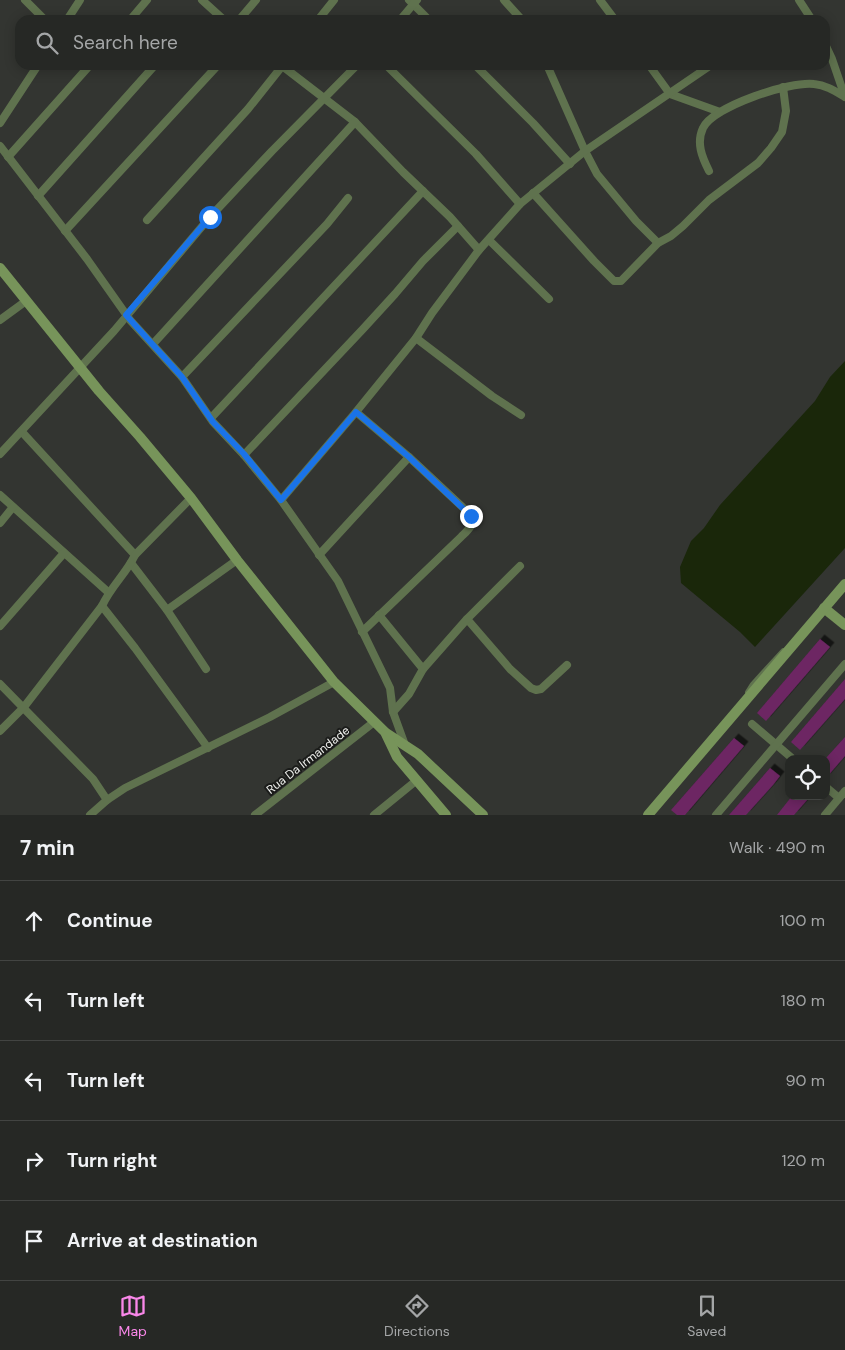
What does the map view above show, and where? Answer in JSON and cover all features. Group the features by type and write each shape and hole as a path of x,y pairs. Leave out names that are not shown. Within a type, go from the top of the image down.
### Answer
{"street":[{"path":"25,0 40,15"},
{"path":"70,15 80,0"},
{"path":"134,15 148,0"},
{"path":"202,0 218,15"},
{"path":"243,15 256,0"},
{"path":"322,15 334,0"},
{"path":"504,0 518,15"},
{"path":"600,0 611,15"},
{"path":"799,0 809,15"},
{"path":"403,15 413,1 425,15"},
{"path":"830,56 845,97"},
{"path":"0,123 35,70"},
{"path":"8,157 86,70"},
{"path":"38,196 151,70"},
{"path":"65,231 213,70"},
{"path":"147,220 248,108 278,70"},
{"path":"289,70 355,122 458,226 479,250"},
{"path":"0,454 114,331 210,217 352,70"},
{"path":"391,70 476,154 520,204"},
{"path":"480,70 570,164"},
{"path":"549,70 597,174 612,194 658,243"},
{"path":"653,70 670,94 720,112"},
{"path":"281,500 416,338 432,313 479,250 520,204 585,151 704,70"},
{"path":"709,171 700,149 700,138 710,118 720,112 783,87 814,84 832,88 845,97"},
{"path":"533,193 614,281 621,281 658,243 671,236 709,200 758,163 771,148 782,132 786,111 783,87"},
{"path":"153,344 355,122"},
{"path":"0,146 126,315 182,377 211,418 244,454 281,500 320,555 345,594 390,688 393,712 405,745"},
{"path":"211,418 423,191"},
{"path":"182,377 327,224 348,198"},
{"path":"244,454 363,329 423,260 458,226"},
{"path":"489,240 549,299"},
{"path":"0,268 79,367 191,498 237,560 334,682 386,733 405,745 452,784 484,815"},
{"path":"0,320 26,302"},
{"path":"416,338 492,396 521,415"},
{"path":"356,412 409,457 471,516 473,522 461,537 362,632"},
{"path":"22,432 135,555"},
{"path":"320,555 409,457"},
{"path":"0,495 108,592"},
{"path":"0,731 24,707 102,606 108,592 135,555 191,498"},
{"path":"0,523 13,507"},
{"path":"0,626 64,553"},
{"path":"167,610 237,560"},
{"path":"131,563 167,610 206,669"},
{"path":"393,712 409,694 423,669 467,619 520,566"},
{"path":"648,815 845,584"},
{"path":"102,606 208,748"},
{"path":"824,608 845,626"},
{"path":"379,615 423,669"},
{"path":"467,619 510,669 531,688 541,689 567,665"},
{"path":"716,815 845,664"},
{"path":"90,815 125,788 278,714 334,682"},
{"path":"0,684 93,779 107,800"},
{"name":"Rua Da Irmandade","path":"255,815 374,722"},
{"path":"752,724 788,755"},
{"path":"386,733 397,757 446,815"},
{"path":"374,815 417,780"},
{"path":"830,790 839,798"},
{"path":"825,815 845,791"}],"shaded area":[{"path":"845,361 845,548 755,647 740,632 681,583 680,567 691,541 704,528 720,505 815,401 830,377"}],"building":[{"path":"820,639 830,647 766,721 757,713"},
{"path":"845,679 845,699 800,750 791,742"},
{"path":"845,737 845,756 830,773 829,755"},
{"path":"734,738 744,746 685,815 677,815 671,810"},
{"path":"770,768 780,776 773,785 746,815 729,815"},
{"path":"789,800 807,800 794,815 777,815"}],"route":[{"path":"210,217 126,315 182,377 213,422 244,454 281,500 356,412 409,457 471,516"}]}
